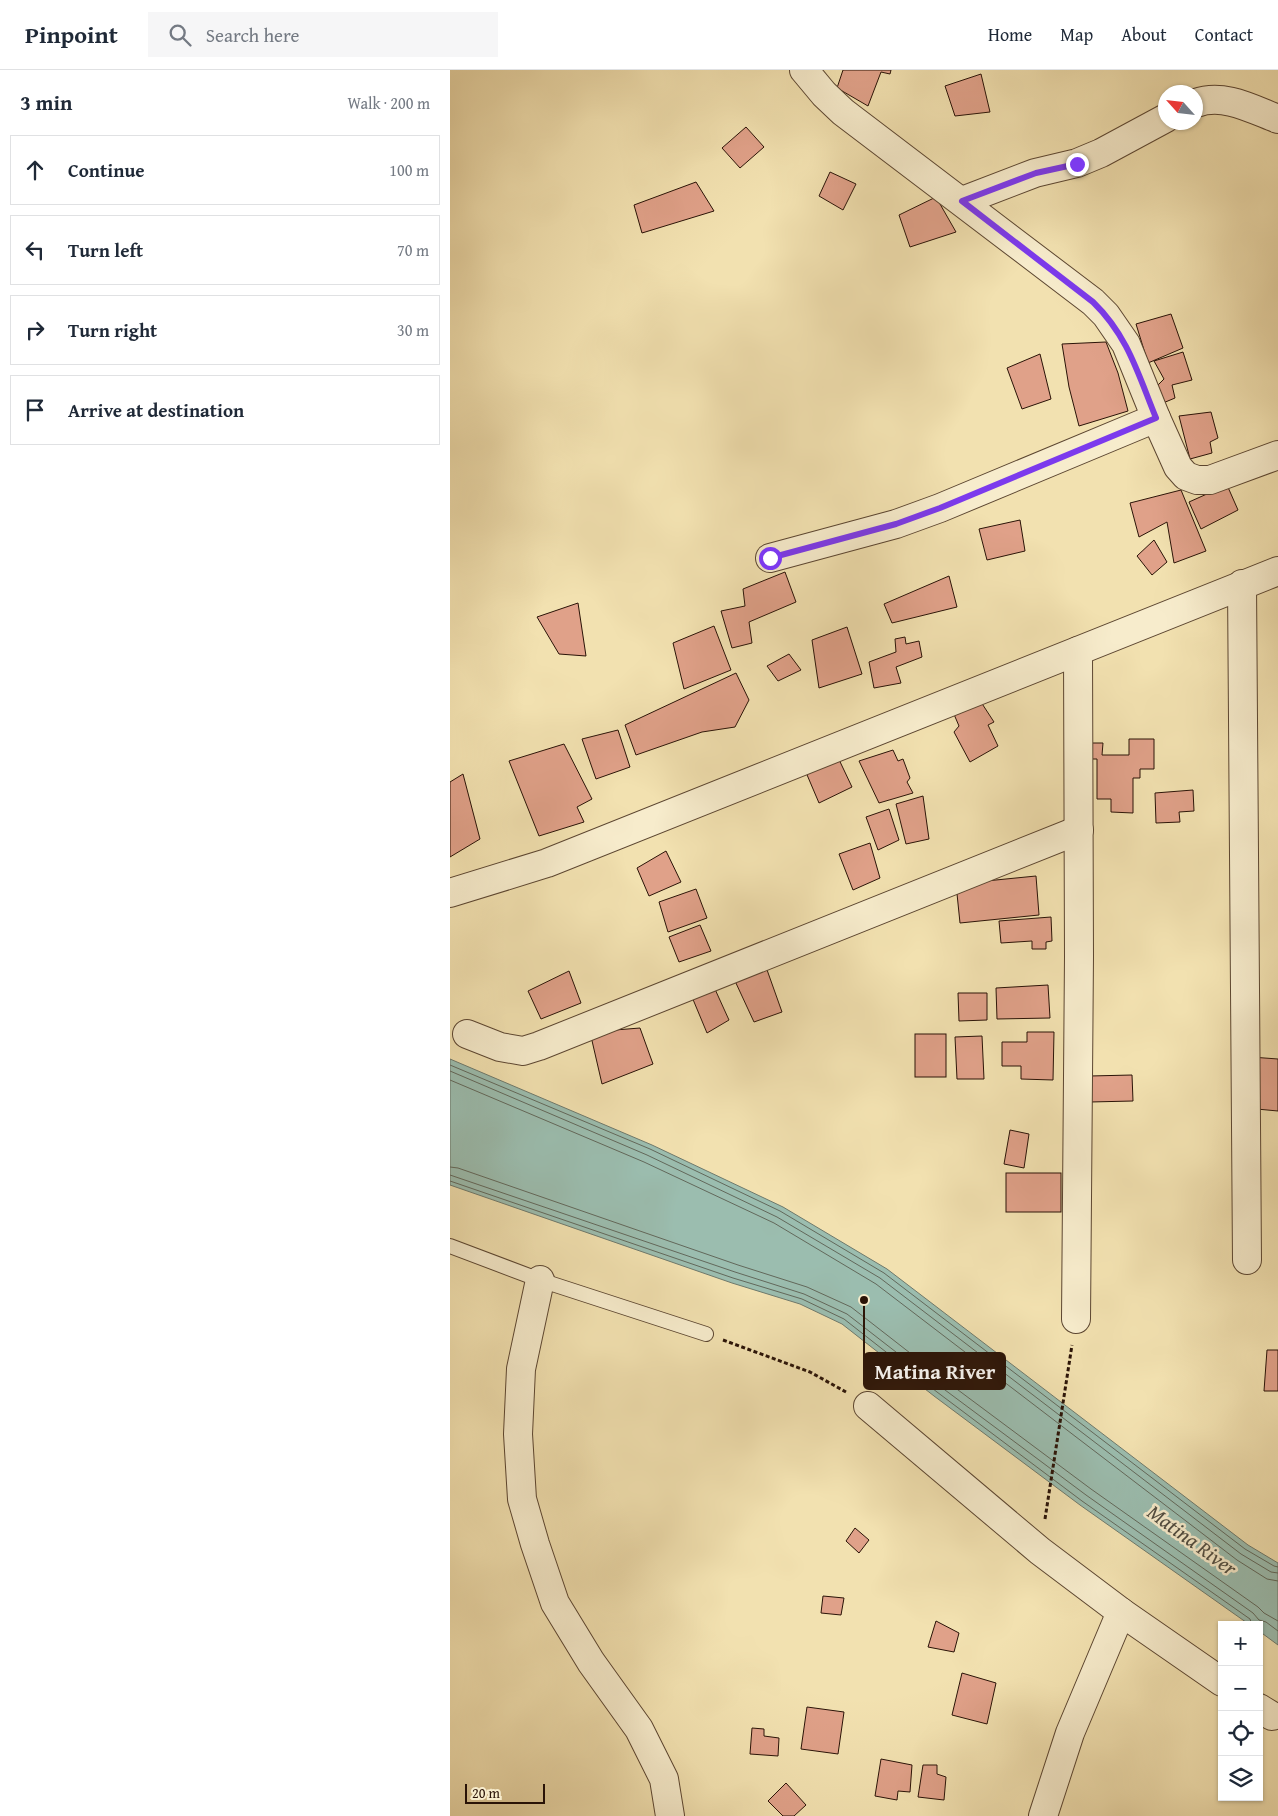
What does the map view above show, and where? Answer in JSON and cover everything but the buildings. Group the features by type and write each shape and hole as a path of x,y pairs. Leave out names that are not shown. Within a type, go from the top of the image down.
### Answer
{"street":[{"path":"804,70 824,94 843,112 1093,302 1106,315 1126,344 1178,467 1186,476 1197,480 1210,480 1278,455"},
{"path":"1203,101 1216,99 1232,102 1278,119"},
{"path":"962,201 1036,173 1077,164 1158,122"},
{"path":"770,558 913,518 981,492 1156,418"},
{"path":"450,893 556,860 1278,571"},
{"path":"1242,584 1246,1260"},
{"path":"1076,1319 1079,830 1078,651"},
{"path":"467,1034 500,1047 523,1051 539,1046 1079,830"},
{"path":"540,1280 521,1369 518,1434 522,1499 555,1602 591,1662 639,1729 664,1780 670,1816"},
{"path":"868,1406 1040,1552 1121,1612 1218,1679"},
{"path":"1044,1816 1070,1732 1121,1612"}],"lane":[{"path":"450,1246 540,1280 706,1334"}],"path":[{"path":"706,1334 810,1372 841,1388 868,1406"},
{"path":"1045,1522 1072,1350"}],"water":[{"path":"450,1059 652,1145 783,1207 887,1269 1248,1545 1278,1563 1278,1645 1263,1634 1263,1621 1244,1621 1080,1505 934,1396 842,1324 800,1304 732,1283 450,1185"}],"place":[{"name":"Matina River","path":"864,1300"}],"route":[{"path":"770,558 896,524 981,492 1156,418 1126,344 1106,315 1093,302 962,201 1036,173 1077,164"}]}
